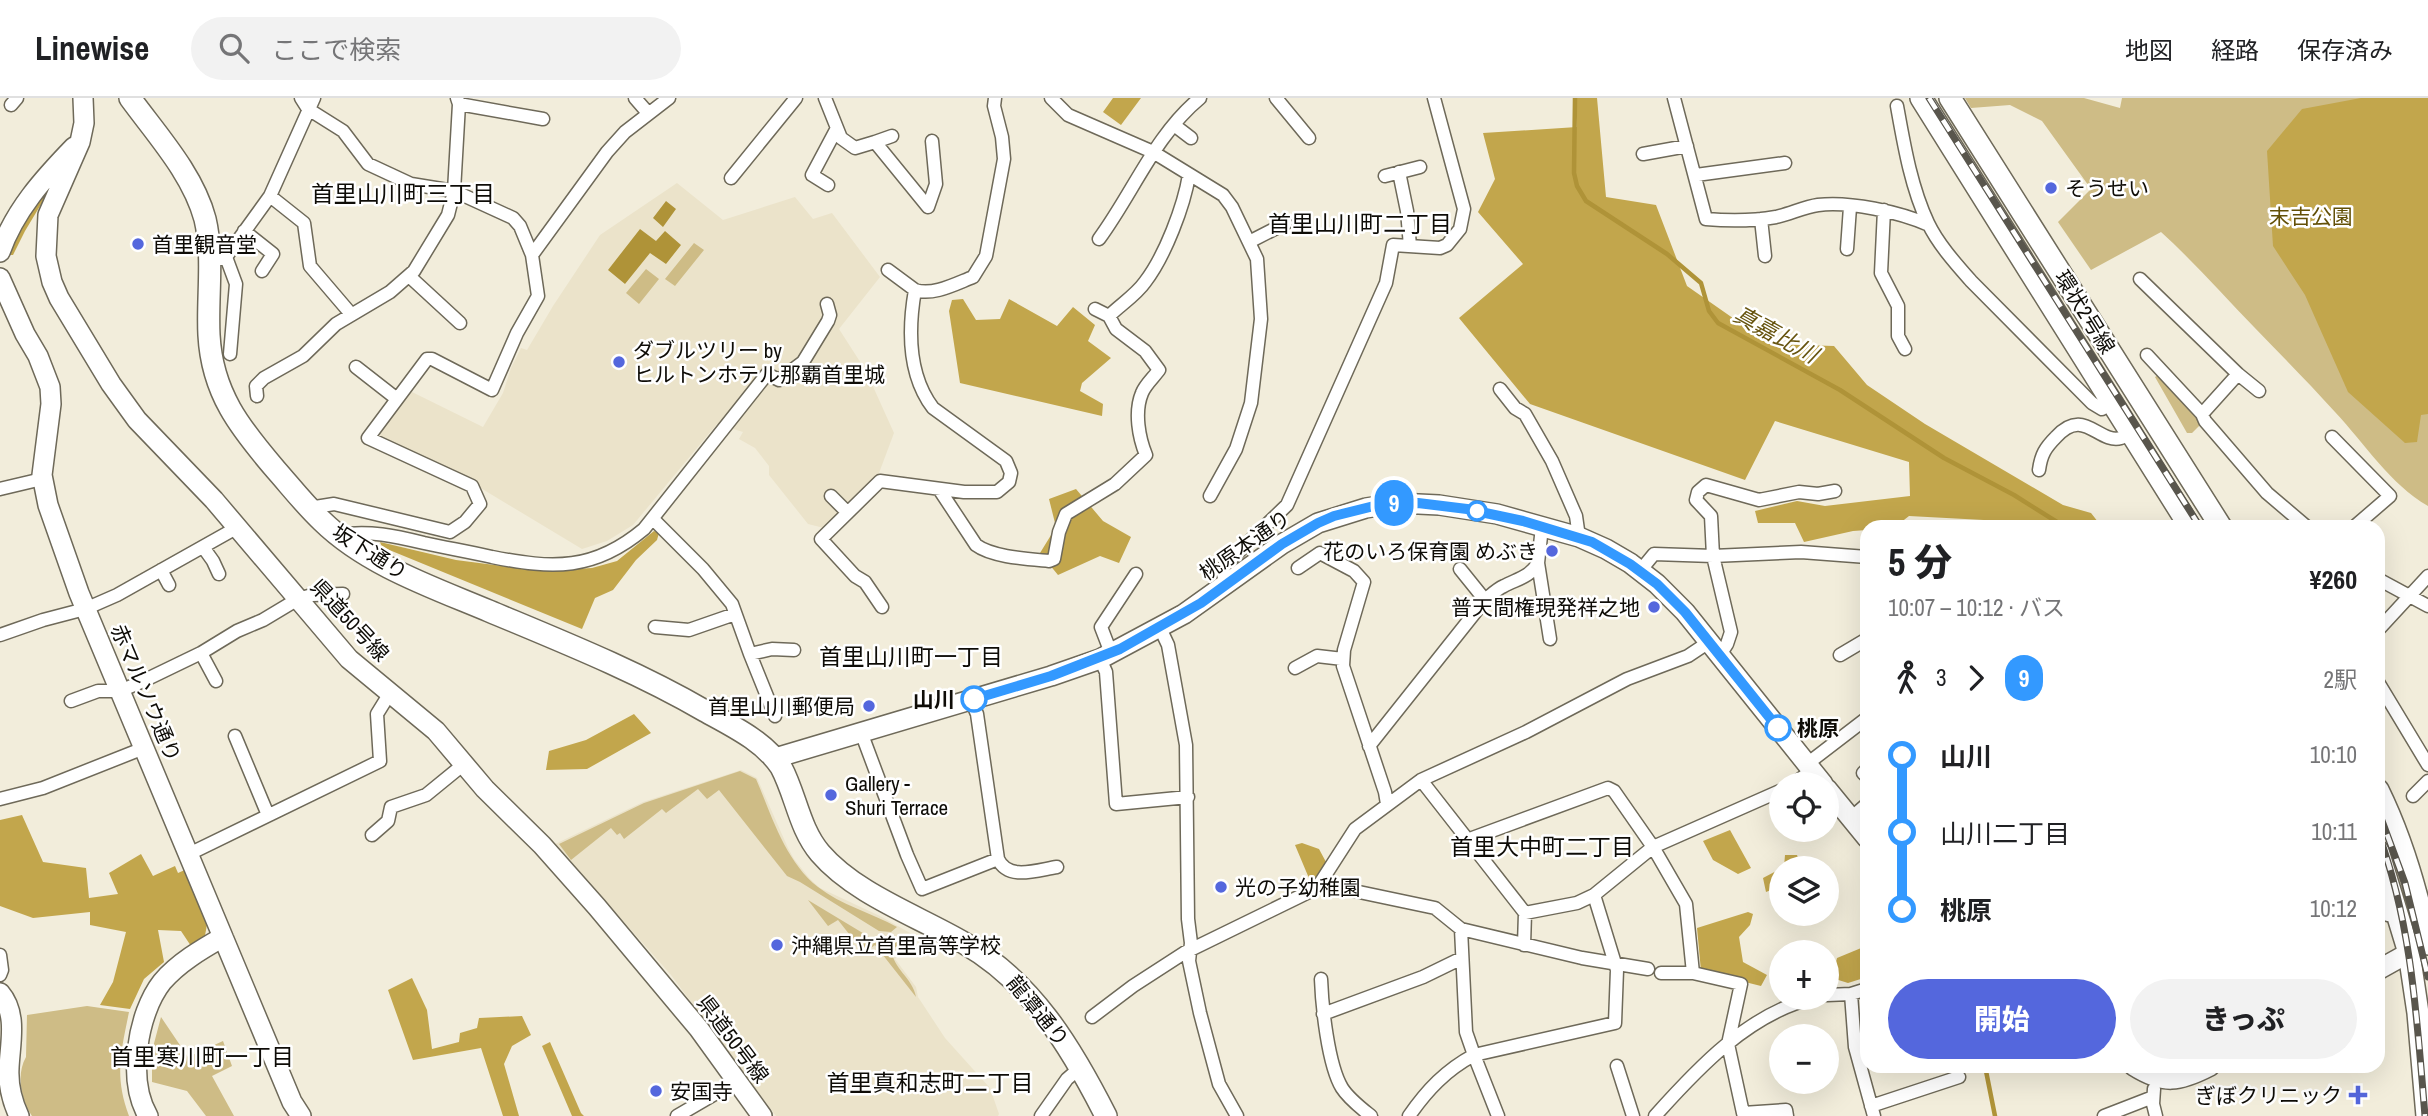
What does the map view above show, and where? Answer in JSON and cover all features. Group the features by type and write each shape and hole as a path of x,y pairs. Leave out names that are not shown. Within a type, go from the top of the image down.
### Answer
{"main road":[{"name":"県道50号線","path":"83,98 84,123 80,142 48,215 46,256 52,282 71,320 123,402 238,527 349,659 429,723 597,907 699,1029 762,1116"},
{"name":"坂下通り","path":"130,98 191,186 218,259 209,336 214,369 222,393 243,430 309,508 338,535 380,562 655,683 736,728 775,758"},
{"name":"環状2号線","path":"1921,98 2186,520"},
{"name":"環状2号線","path":"1950,98 2217,520"},
{"path":"0,252 22,206 80,142"},
{"name":"赤マルソウ通り","path":"0,278 50,387 51,404 41,466 42,479 48,505 85,609 294,1107 301,1116"},
{"name":"桃原本通り","path":"775,758 1051,676 1106,656 1160,628 1282,544 1318,523 1334,516 1378,505 1418,503 1497,514 1579,537 1606,549 1640,571 1671,597 1813,772"},
{"name":"龍潭通り","path":"775,758 787,778 804,829 831,865 858,886 964,943 995,963 1028,994 1047,1017 1081,1067 1106,1116"},
{"path":"1839,804 1860,829"},
{"path":"2385,807 2402,848 2423,946 2418,1013 2427,1116"},
{"path":"2385,894 2388,912 2423,946"},
{"path":"148,1116 138,1095 136,1077 144,1024 151,999 162,983 176,970 223,937"},
{"path":"2385,966 2423,946"},
{"path":"0,993 11,1015 9,1083 19,1116"},
{"path":"2141,1073 2155,1087 2167,1080 2193,1073"}],"street":[{"path":"301,98 343,131 368,164 411,184 454,191 513,218 520,226 532,255 538,296 517,333 492,390 428,359 368,438 472,486 480,504 466,522 450,532 334,504 309,508"},
{"path":"635,98 648,113"},
{"path":"532,255 603,156 648,113 669,98"},
{"path":"731,178 796,98"},
{"path":"825,98 841,138 855,148 892,136"},
{"path":"888,270 923,293 973,277 986,256 1004,159 1002,137 994,107 995,98"},
{"path":"1051,98 1068,115 1153,152 1223,195 1249,242 1259,270 1261,319 1251,403 1236,449 1210,496"},
{"path":"1276,98 1309,138"},
{"path":"1226,585 1222,570 1227,563 1287,505 1386,283 1393,244 1440,248 1447,245 1460,229 1464,209 1434,98"},
{"path":"1674,98 1706,219 1761,219 1819,205 1884,210 1929,225"},
{"path":"1099,239 1153,152 1196,100"},
{"path":"257,396 256,386 264,378 303,356 336,324 390,292 414,271 448,215 454,191 458,101 543,119"},
{"path":"230,354 236,284 218,259 244,231 270,196 311,104"},
{"path":"1897,106 1906,153 1929,225 1971,281 2092,402 2102,409 2111,403"},
{"path":"1174,125 1191,138"},
{"path":"828,185 812,175 837,128"},
{"path":"875,142 928,207 936,184 932,141"},
{"path":"1643,154 1687,146"},
{"path":"1696,175 1785,163"},
{"path":"1385,176 1420,167"},
{"path":"1399,172 1407,211 1410,246"},
{"path":"1109,316 1145,283 1185,199 1189,175"},
{"path":"270,196 304,223 310,266 351,314"},
{"path":"1847,249 1850,207"},
{"path":"1884,210 1881,272 1898,306 1898,336 1905,349"},
{"path":"1761,219 1765,257"},
{"path":"1249,242 1286,223"},
{"path":"244,231 273,254 262,271"},
{"path":"409,276 460,323"},
{"path":"2140,279 2259,391"},
{"path":"882,607 865,582 855,576 821,540 847,512 880,481 939,489 997,492 1009,482 1011,473 1006,461 933,408 925,398 917,379 912,352 911,314 915,290"},
{"path":"338,535 356,532 381,533 513,561 554,566 587,562 603,556 632,540 653,519 767,374 779,380 803,362 828,321 830,315 827,304"},
{"path":"939,489 969,535 983,550 1000,555 1049,561 1054,559 1059,531 1066,514 1115,484 1146,455 1138,418 1142,393 1159,370 1145,351 1116,329 1109,316 1096,309"},
{"path":"2147,355 2202,414 2205,421 2267,493 2299,520"},
{"path":"356,367 397,399"},
{"path":"2202,414 2238,374"},
{"path":"1500,389 1515,408 1525,414 1552,461 1576,516 1579,537"},
{"path":"2039,470 2042,453 2055,437 2070,426 2080,425 2120,439 2130,433"},
{"path":"2332,438 2390,496 2362,520"},
{"path":"0,489 42,479"},
{"path":"1092,1017 1133,986 1190,950 1317,888 1355,829 1421,780 1526,732 1627,679 1727,644 1731,632 1713,556 1711,516 1696,500 1698,492 1706,485 1759,500 1798,492 1818,494 1835,491"},
{"path":"831,496 847,512"},
{"path":"653,519 703,569 732,604 775,716"},
{"path":"0,635 85,609 117,595 238,527"},
{"path":"1542,527 1538,563 1550,639"},
{"path":"202,547 219,574"},
{"path":"1640,571 1654,554 1713,556 1801,552 1860,556"},
{"path":"1298,568 1320,553 1354,571 1364,582 1343,659 1345,674 1387,804"},
{"path":"1369,746 1485,600 1501,587 1531,573 1538,563"},
{"path":"1460,569 1485,600"},
{"path":"161,570 169,585"},
{"path":"1136,574 1101,628 1106,656 1116,804 1188,797"},
{"path":"2385,622 2428,576"},
{"path":"2385,583 2428,606"},
{"path":"71,701 98,691 120,691 201,653 298,599 312,595 343,594"},
{"path":"654,627 689,629 735,614"},
{"path":"1160,628 1168,645 1186,745 1189,961 1219,1084 1233,1115"},
{"path":"1840,655 1860,643"},
{"path":"750,653 772,649 794,650"},
{"path":"201,653 216,681"},
{"path":"1295,668 1317,656 1343,659"},
{"path":"189,854 380,761 377,714 390,693"},
{"path":"2385,694 2428,765"},
{"path":"971,700 986,769 998,859 1006,871 1012,872 1057,867"},
{"path":"1815,772 1860,725"},
{"path":"860,732 922,889 998,859"},
{"path":"235,736 268,815"},
{"path":"0,800 43,788 144,748"},
{"path":"372,835 388,821 391,807 426,795 464,764"},
{"path":"1421,780 1525,914 1524,945"},
{"path":"2413,796 2428,781"},
{"path":"1467,840 1608,788 1614,791 1653,847 1686,904 1693,973"},
{"path":"1525,914 1577,903 1594,895 1653,847 1769,796"},
{"path":"1851,818 1860,810"},
{"path":"1321,884 1435,908 1461,929 1524,945 1655,971 1693,973 1741,984 1728,1044 1742,1113 1786,1110 1787,1116"},
{"path":"1409,1116 1444,1074 1474,1055 1615,1023 1617,970 1594,895"},
{"path":"1461,929 1466,1032 1498,1116"},
{"path":"0,956 0,975"},
{"path":"1323,1014 1423,976 1462,958"},
{"path":"1321,979 1323,1014 1337,1077 1349,1096 1371,1116"},
{"path":"1839,994 1860,991"},
{"path":"1851,994 1855,1047 1860,1058"},
{"path":"1655,1116 1700,1065 1773,1014 1783,1010"},
{"path":"1617,1066 1633,1116"},
{"path":"1041,1116 1067,1079 1081,1067"},
{"path":"1865,1073 1873,1111 1959,1077"},
{"path":"677,1116 737,1081"},
{"path":"2104,1116 2155,1087 2156,1116"}],"shaded area":[{"path":"677,183 723,220 795,197 813,219 832,213 880,277 839,329 866,371 894,433 873,489 824,528 808,524 769,475 769,466 755,448 739,439 743,432 717,424 633,525 607,541 582,549 479,487 377,440 377,435 410,391 483,427 503,393 521,348 527,350 600,235"},
{"path":"666,201 676,209 663,227 653,218"},
{"path":"640,229 656,241 665,231 681,245 666,264 650,253 625,284 608,270"},
{"name":"沖縄県立首里高等学校","path":"741,770 757,778 788,848 810,879 820,888 919,938 895,959 916,987 918,997 945,1038 990,1088 998,1116 776,1116 671,975 555,844 643,802"}],"green space":[{"path":"1113,98 1141,98 1121,125 1103,112"},
{"path":"1577,98 1597,98 1606,197 1656,205 1687,286 1770,344 1834,346 1867,385 1925,424 2063,505 2091,513 2096,520 1984,520 1909,516 1904,520 1860,520 1860,530 1804,542 1795,523 1758,523 1755,511 1797,501 1825,506 1910,496 1909,462 1775,421 1745,480 1530,404 1459,318 1523,264 1478,212 1495,179 1483,133 1577,127"},
{"name":"末吉公園","path":"1965,98 2084,98 2120,108 2122,98 2428,98 2428,506 2402,487 2378,463 2315,390 2161,232 2091,270 2058,222 2091,189 2042,121 2010,105 1971,108"},
{"path":"2361,98 2428,98 2428,414 2421,415 2417,442 2405,443 2348,392 2305,295 2273,246 2267,151 2302,109"},
{"path":"45,188 49,191 13,255 8,255 14,235"},
{"path":"694,243 704,250 675,286 665,279"},
{"path":"646,269 659,279 639,304 626,293"},
{"path":"963,299 976,320 1000,319 1009,299 1057,326 1073,307 1095,325 1088,341 1111,358 1082,383 1080,391 1103,404 1102,416 960,383 949,311 952,300"},
{"path":"2160,374 2202,423 2192,433 2187,433 2155,377"},
{"path":"1076,489 1103,521 1131,537 1119,563 1100,556 1058,575 1040,553 1056,527 1049,499"},
{"path":"654,531 659,533 657,540 636,560 613,590 595,598 582,629 382,547 380,542 456,560 542,571 592,568 617,561"},
{"path":"634,714 651,733 587,769 546,770 549,751 586,740"},
{"path":"740,771 756,779 788,851 818,887 837,899 897,927 891,932 879,931 787,876 719,790 707,799 698,789 666,813 662,809 624,839 611,828 571,860 559,844 644,803"},
{"path":"22,815 43,862 86,868 89,898 118,894 109,873 141,854 153,876 175,866 178,873 187,869 208,919 204,941 193,949 181,931 158,930 164,962 144,979 130,1009 100,1005 113,982 126,932 90,925 90,912 33,918 0,906 0,820"},
{"path":"1730,830 1751,868 1738,874 1713,860 1703,841"},
{"path":"1302,843 1319,849 1326,862 1315,882 1311,883 1295,845"},
{"path":"1769,875 1769,891 1766,892 1763,878"},
{"path":"808,900 881,944 892,944 908,937 892,950 895,962 911,984 916,997 875,945 864,953 838,920 828,926"},
{"path":"1748,912 1753,914 1750,925 1739,937 1743,962 1767,975 1761,986 1701,971 1697,928"},
{"path":"1860,948 1860,979 1848,983 1839,980 1839,957"},
{"path":"412,978 427,1010 432,1049 459,1042 460,1033 477,1028 479,1018 522,1016 531,1035 512,1046 504,1064 519,1116 503,1116 481,1048 413,1060 388,990"},
{"path":"87,1006 129,1012 120,1076 129,1116 32,1116 25,1102 21,1079 26,1057 27,1015"},
{"path":"161,1017 188,1057 223,1041 232,1066 212,1076 234,1116 206,1116 187,1091 152,1082 152,1051"},
{"path":"550,1042 584,1116 572,1116 542,1046"}],"waterway":[{"name":"真嘉比川","path":"1575,98 1574,173 1577,186 1586,201 1667,254 1701,283 1709,311 1718,323 1840,390 1944,458 2014,495 2054,520"},
{"name":"真嘉比川","path":"1986,1073 1995,1116"}],"railway":[{"path":"1929,98 2196,520"},
{"path":"2385,829 2405,883 2428,977"},
{"path":"2385,855 2406,937 2416,1008 2425,1116"}],"bus line":[{"name":"9","path":"974,699 1051,676 1120,649 1201,603 1282,544 1318,523 1334,516 1378,505 1418,503 1497,514 1579,537 1606,549 1657,584 1685,612 1778,728"}],"place":[{"name":"そうせい","path":"2051,188"},
{"name":"首里観音堂","path":"138,244"},
{"name":"ダブルツリー by ヒルトンホテル那覇首里城","path":"619,362"},
{"name":"花のいろ保育園 めぶき","path":"1552,551"},
{"name":"普天間権現発祥之地","path":"1654,607"},
{"name":"山川","path":"974,699"},
{"name":"首里山川郵便局","path":"869,706"},
{"name":"桃原","path":"1778,728"},
{"name":"Gallery - Shuri Terrace","path":"831,795"},
{"name":"光の子幼稚園","path":"1221,887"},
{"name":"沖縄県立首里高等学校","path":"777,945"},
{"name":"安国寺","path":"656,1091"},
{"name":"ぎぼクリニック","path":"2358,1095"}],"district":[{"name":"首里山川町三丁目","path":"403,193"},
{"name":"首里山川町二丁目","path":"1360,223"},
{"name":"首里山川町一丁目","path":"911,656"},
{"name":"首里大中町二丁目","path":"1542,846"},
{"name":"首里寒川町一丁目","path":"202,1056"},
{"name":"首里真和志町二丁目","path":"930,1082"}]}
